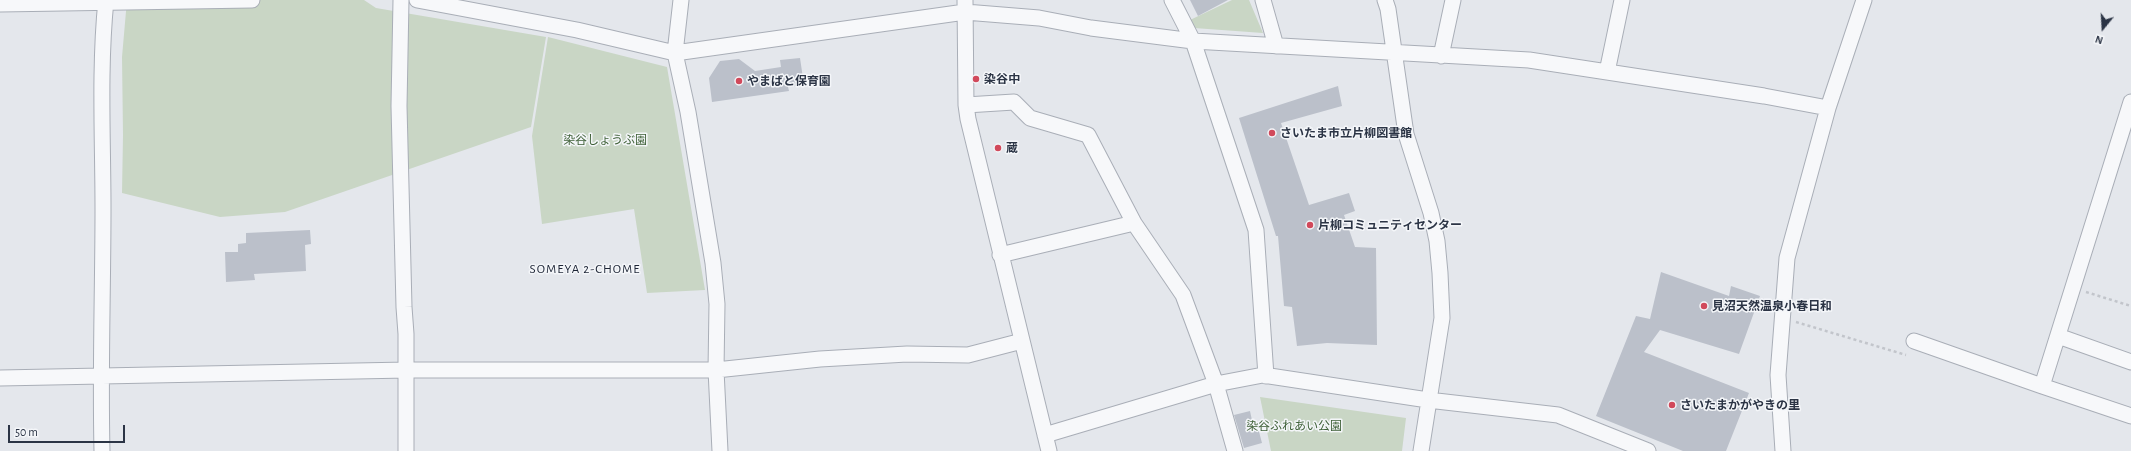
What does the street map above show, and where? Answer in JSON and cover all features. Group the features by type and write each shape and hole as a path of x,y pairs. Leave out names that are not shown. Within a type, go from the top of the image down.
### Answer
{"street":[{"path":"0,4 105,1 252,0"},
{"path":"401,0 399,106 407,370 406,451"},
{"path":"417,0 577,30 675,53 965,6 1091,28 1193,41 1395,54 1529,60 1764,96 1828,108"},
{"path":"681,0 675,53 690,120 712,256 716,304 716,370 720,451"},
{"path":"1172,0 1193,41 1256,230 1266,376"},
{"path":"1263,0 1276,46"},
{"path":"1385,0 1395,54 1406,134 1437,241 1442,318 1421,451"},
{"path":"1441,56 1453,0"},
{"path":"1607,72 1622,0"},
{"path":"1783,451 1778,374 1784,318 1787,258 1828,108 1864,0"},
{"path":"102,451 100,376 103,209 102,111 105,1"},
{"path":"965,6 966,105 971,136 1049,451"},
{"path":"966,105 1014,102 1030,118 1088,135 1134,223 1183,295 1216,384 1235,451"},
{"path":"2042,386 2131,102"},
{"path":"1000,255 1134,223"},
{"path":"2058,336 2131,362"},
{"path":"0,378 407,370 716,370 820,358 907,354 968,355 1022,341"},
{"path":"1914,341 2131,416"},
{"path":"1045,435 1216,384 1266,376 1428,400 1558,415 1648,451"}],"path":[{"path":"2073,288 2131,306"},
{"path":"1784,318 1909,356 1914,341"}],"green space":[{"path":"127,0 364,0 376,8 546,37 531,127 285,212 220,217 122,193 122,57"},
{"path":"1232,0 1249,0 1263,33 1194,28 1190,20"},
{"name":"染谷しょうぶ園","path":"548,37 667,67 705,290 647,293 634,209 542,224 532,136"},
{"name":"染谷ふれあい公園","path":"1260,397 1406,418 1402,451 1271,451"}],"building":[{"path":"1190,0 1228,0 1198,16"},
{"path":"800,58 804,85 788,87 789,91 712,102 709,78 720,61 739,59 755,71 781,67 780,60"},
{"name":"片柳コミュニティセンター","path":"1338,86 1342,106 1281,123 1309,205 1349,193 1355,211 1344,215 1355,247 1376,248 1377,345 1327,343 1297,346 1292,307 1284,306 1278,236 1276,236 1239,118"},
{"path":"310,230 311,244 305,245 306,271 254,274 255,280 226,282 225,252 238,252 238,244 246,243 246,233"},
{"name":"さいたまかがやきの里","path":"1661,272 1729,296 1731,286 1760,296 1739,354 1660,330 1644,352 1749,393 1726,451 1683,451 1596,416 1636,316 1650,319"},
{"path":"1250,411 1253,425 1257,424 1262,443 1244,448 1234,415"}],"place":[{"name":"染谷中","path":"976,79"},
{"name":"やまばと保育園","path":"739,81"},
{"name":"さいたま市立片柳図書館","path":"1272,133"},
{"name":"蔵","path":"998,148"},
{"name":"片柳コミュニティセンター","path":"1310,225"},
{"name":"見沼天然温泉小春日和","path":"1704,306"},
{"name":"さいたまかがやきの里","path":"1672,405"}],"district":[{"name":"SOMEYA 2-CHOME","path":"585,269"}]}
